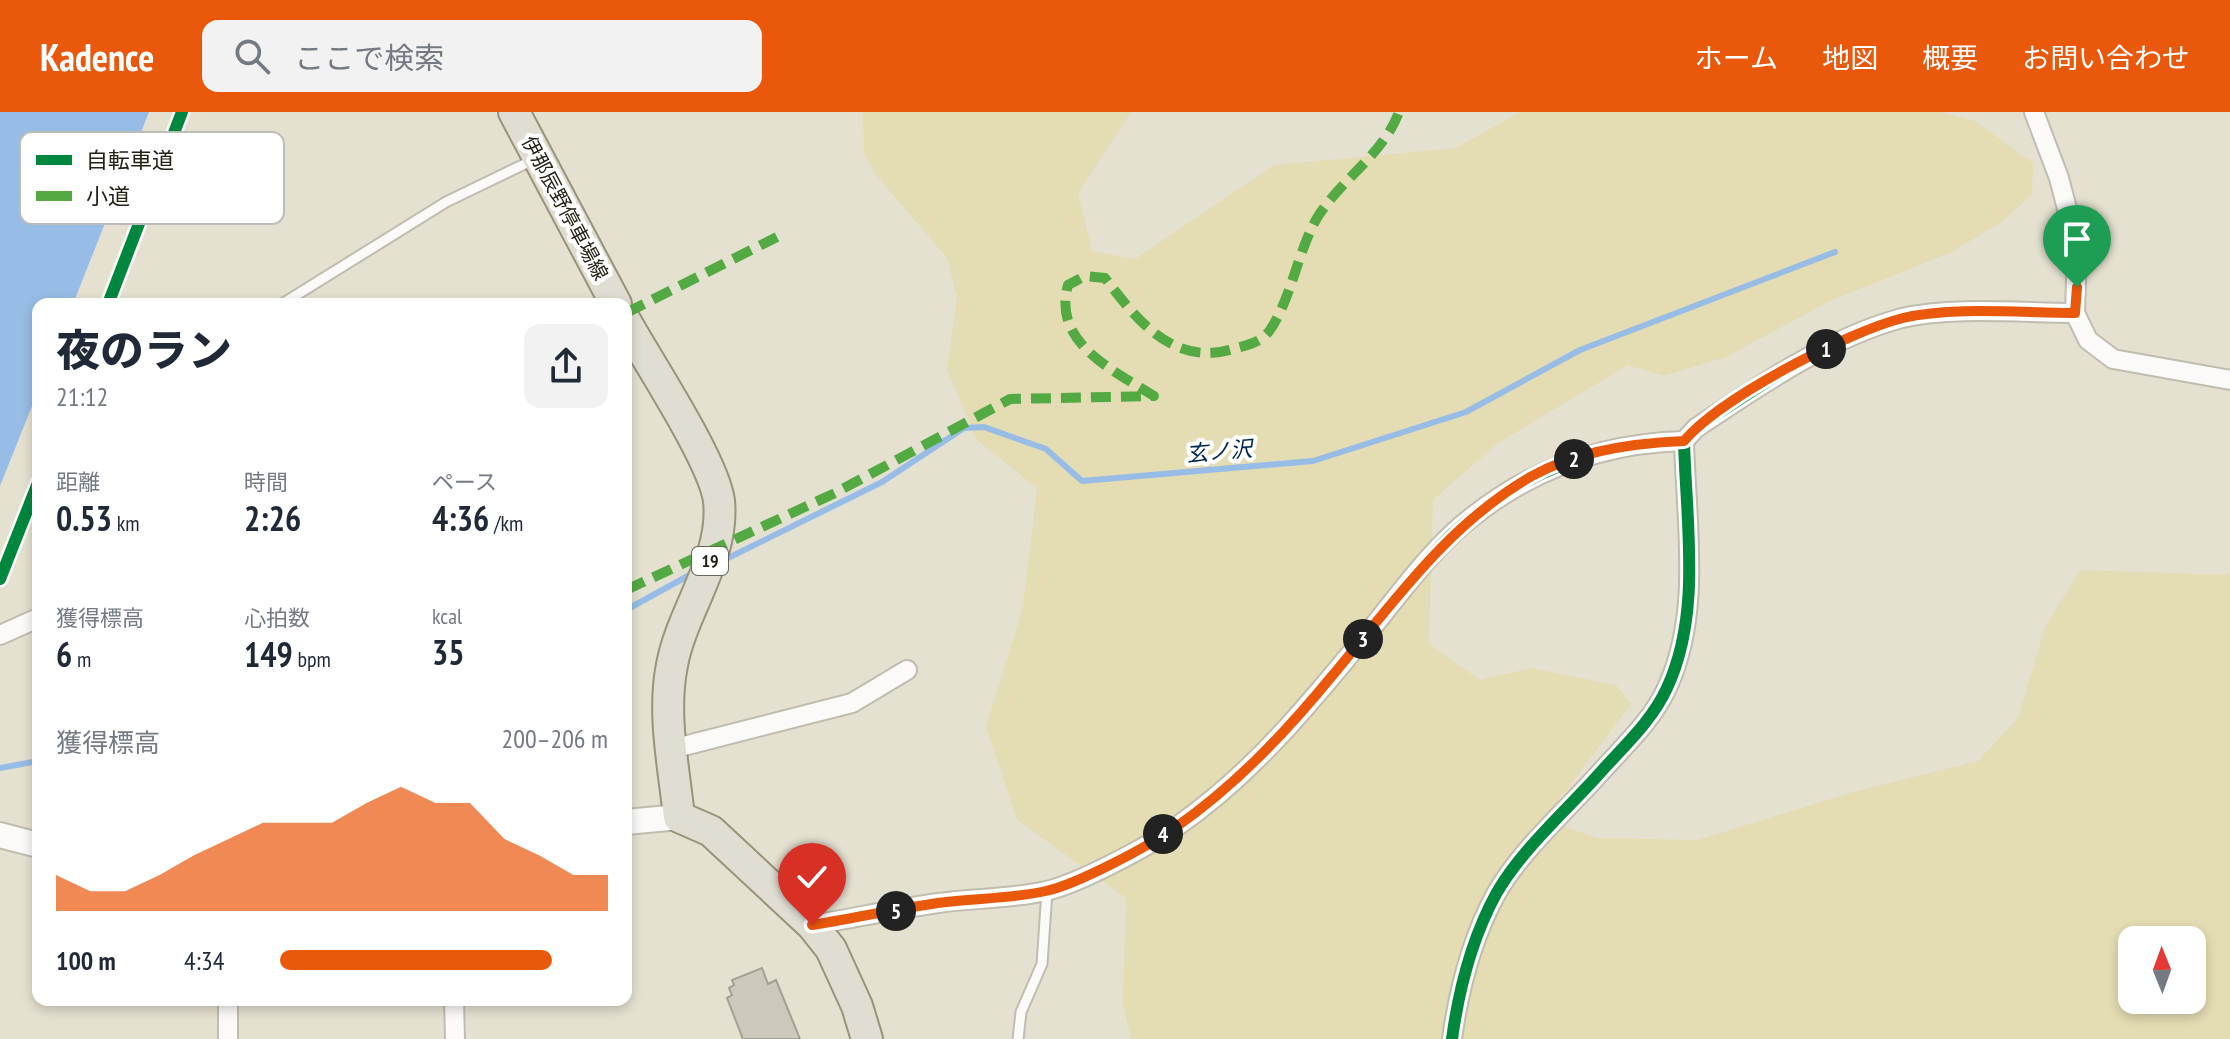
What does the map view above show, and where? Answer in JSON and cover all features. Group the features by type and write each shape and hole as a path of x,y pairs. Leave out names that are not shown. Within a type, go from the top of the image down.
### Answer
{"main road":[{"name":"伊那辰野停車場線","path":"514,112 607,298"},
{"name":"伊那辰野停車場線","path":"632,341 694,442 716,486 719,501 713,553 672,664 669,703 679,817"},
{"path":"679,817 711,831 812,925 831,949 857,1006 867,1039"}],"street":[{"path":"2034,112 2059,178 2077,247 2075,313 2088,340 2113,359 2230,380"},
{"path":"812,925 935,903 1047,891 1174,829 1241,776 1329,680 1424,564 1471,517 1534,476 1579,457 1639,444 1684,441 1696,428 1822,351 1904,318 2075,313"},
{"path":"1452,1039 1460,984 1497,893 1521,861 1650,716 1668,688 1686,633 1690,582 1684,441"},
{"path":"0,635 32,621"},
{"path":"672,749 852,703 907,670"},
{"path":"632,821 679,817"},
{"path":"0,835 32,843"},
{"path":"228,1006 228,1039"},
{"path":"454,1006 455,1039"}],"lane":[{"path":"292,298 446,202 539,157"},
{"path":"1018,1039 1021,1012 1042,964 1047,891"}],"shaded area":[{"path":"863,112 1131,112 1078,194 1092,251 1135,259 1274,165 1456,148 1520,112 1940,112 1975,121 2033,163 2032,195 2000,223 1950,253 1832,300 1726,357 1663,376 1628,365 1498,443 1433,500 1429,644 1480,680 1531,668 1616,685 1631,704 1544,820 1598,838 1698,840 1853,792 1978,761 2018,718 2045,627 2080,570 2228,575 2230,571 2230,1039 1131,1039 1123,1004 1126,898 1017,820 986,727 1023,607 1037,488 977,440 947,370 957,297 947,258 876,175 864,154"}],"water":[{"path":"0,112 149,112 141,132 20,132 20,224 105,224 75,298 32,298 32,406 0,486"}],"building":[{"path":"762,968 768,984 776,980 800,1039 743,1039 727,998 732,995 729,988 734,985 732,980"}],"waterway":[{"name":"玄ノ沢","path":"720,562 882,482 964,428 984,427 1046,449 1082,481 1313,461 1466,412 1580,350 1835,252"},
{"name":"玄ノ沢","path":"632,607 695,572"},
{"name":"玄ノ沢","path":"0,768 32,762"}],"marked path":[{"path":"632,587 835,493 1010,399 1154,396 1105,365 1077,339 1065,305 1068,285 1085,276 1105,278 1144,324 1175,346 1212,353 1258,341 1278,317 1317,218 1383,141 1399,112"},
{"path":"632,310 777,237"}],"cycle path":[{"path":"174,132 182,112"},
{"path":"110,298 139,224"},
{"path":"1452,1039 1467,965 1496,894 1531,847 1636,733 1667,688 1678,659 1688,598 1689,535 1684,441 1696,428 1769,380 1821,351 1874,327 1902,318 1943,312 2075,313"},
{"path":"812,925 938,903 1046,891 1076,881 1131,854 1204,806 1256,760 1326,683 1431,556 1472,517 1520,485 1572,461 1627,447 1684,441"},
{"path":"0,579 32,498"}],"route":[{"path":"812,925 935,903 1047,891 1073,881 1174,829 1241,776 1329,680 1424,564 1471,517 1534,476 1579,457 1639,444 1684,441 1696,428 1760,385 1822,351 1904,318 1952,314 2075,313 2077,287"}]}
